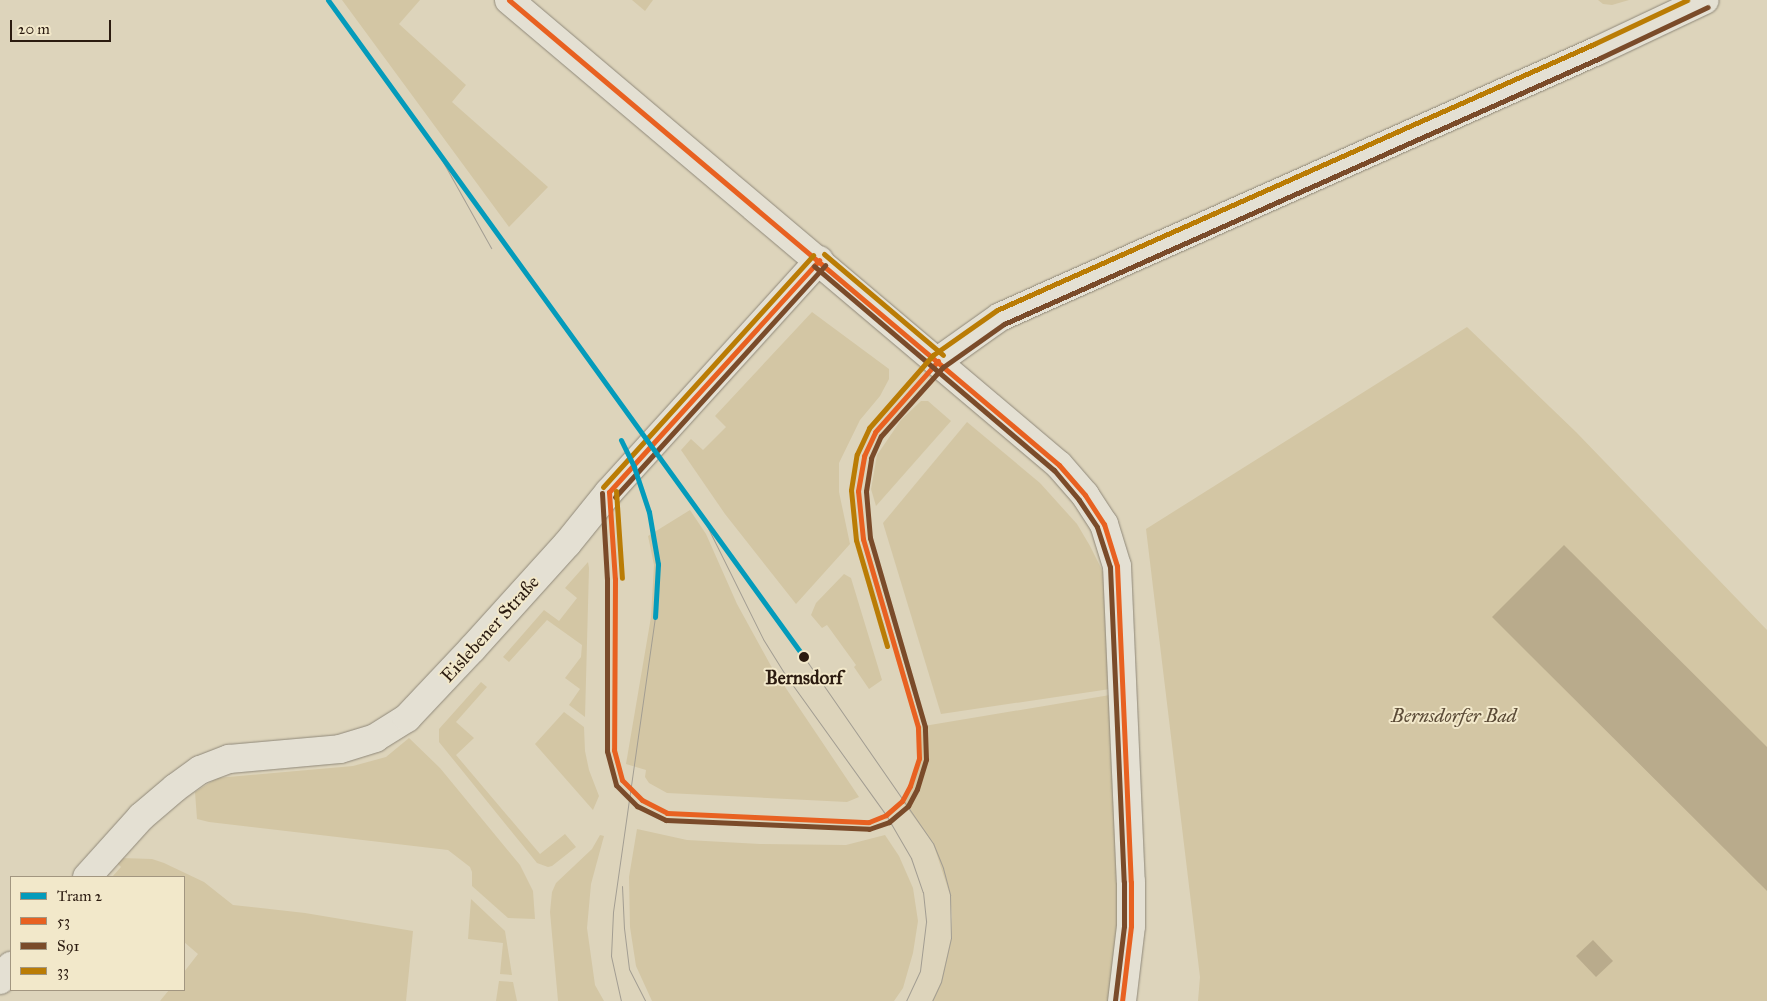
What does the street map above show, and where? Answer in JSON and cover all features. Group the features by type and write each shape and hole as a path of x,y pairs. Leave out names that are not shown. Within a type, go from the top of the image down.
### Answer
{"street":[{"path":"509,0 819,260 1066,472 1085,495 1104,524 1117,566 1130,882 1130,926 1122,1001"},
{"path":"938,361 1000,317 1579,59 1704,0"},
{"name":"Eislebener Straße","path":"88,876 142,817 175,788 200,770 229,759 340,749 375,738 407,718 567,544 609,492 819,260"},
{"path":"0,980 10,967"}],"green space":[{"path":"342,0 420,0 399,24 466,85 452,102 548,187 509,227"},
{"path":"632,0 653,0 645,11"},
{"path":"1598,0 1629,0 1612,5 1603,4"},
{"path":"812,312 889,369 889,379 880,396 860,420 839,463 839,492 850,544 796,604 725,514 681,450 691,439 703,450 726,427 715,416"},
{"name":"Bernsdorfer Bad","path":"1467,327 1576,432 1767,630 1767,1001 1198,1001 1200,977 1146,529"},
{"path":"921,401 928,401 951,421 876,506 871,489 877,455 901,420"},
{"path":"967,422 1040,483 1077,524 1090,546 1104,574 1110,689 941,714 883,523"},
{"path":"690,510 706,534 737,604 771,666 859,797 847,802 667,793 649,783 645,777 646,770 626,764 651,617 654,565 648,536"},
{"path":"588,562 585,717 569,705 580,689 565,678 581,657 582,645 547,620 509,662 503,657 544,610 559,621 577,598 565,588"},
{"path":"844,574 851,578 882,680 869,689 854,667 856,665 827,625 822,628 811,615 816,603"},
{"path":"481,682 487,687 456,722 474,738 456,755 540,854 565,834 576,847 552,866 548,867 537,863 439,742 439,729"},
{"path":"1122,693 1122,1001 932,1001 941,982 951,938 952,917 950,895 933,843 902,801 910,786 919,758 918,727"},
{"path":"564,712 584,727 585,751 589,770 599,796 593,810 535,744"},
{"path":"409,738 440,768 520,865 533,891 535,919 508,918 472,886 470,867 448,850 209,822 197,819 195,792 217,778 353,766 386,757"},
{"path":"637,829 687,840 760,844 846,845 885,835 899,856 913,888 918,921 913,953 903,988 894,1001 652,1001 636,966 630,927 629,877"},
{"path":"600,835 604,836 591,884 587,928 595,985 604,1001 558,1001 550,912 552,892 556,883 592,849"},
{"path":"121,858 152,859 164,863 204,882 233,905 305,913 413,931 406,1001 160,1001 168,991 185,991 185,971 198,954 185,943 185,876 113,876 121,867 117,863"},
{"path":"471,899 505,931 512,975 500,974 503,943 468,939"},
{"path":"499,981 513,982 517,1001 496,1001"}],"shaded area":[{"path":"1564,545 1767,747 1767,891 1492,617"},
{"path":"1593,940 1613,961 1596,977 1576,956"}],"tram line":[{"name":"2","path":"328,0 804,657"},
{"path":"438,153 491,248"},
{"name":"2","path":"621,440 634,467 649,512 658,564 655,617"},
{"path":"706,524 763,639 784,673 886,815 911,858 923,892 926,922 920,971 906,1001"},
{"path":"621,1001 611,956 613,912 655,617"},
{"path":"804,657 933,843 943,868 950,895 951,938 941,982 932,1001"},
{"path":"622,886 624,928 629,969 645,1001"}],"transit line":[{"name":"53","path":"509,0 1059,465 1085,495 1104,524 1117,566 1131,882 1131,926 1122,1001"},
{"name":"33","path":"887,646 856,540 851,490 857,454 869,428 933,355 997,310 1594,44 1687,0"},
{"name":"S91","path":"602,493 607,579 607,751 616,785 637,806 666,820 869,829 889,822 908,806 917,789 926,759 925,727 870,538 866,491 871,458 881,436 943,367 1004,324 1600,58 1708,7"},
{"name":"33","path":"824,254 943,355"},
{"name":"33","path":"603,487 813,255"},
{"name":"53","path":"609,492 819,260"},
{"name":"S91","path":"615,497 825,265"},
{"name":"S91","path":"814,266 1054,470 1079,500 1097,527 1110,567 1124,882 1124,926 1115,1000"},
{"name":"53","path":"609,492 615,579 614,750 622,780 642,800 667,813 869,822 886,815 902,801 910,786 919,758 918,727 863,539 858,491 864,456 875,432 938,361"},
{"name":"33","path":"616,491 622,578"}],"place":[{"name":"Bernsdorf","path":"804,657"}]}
